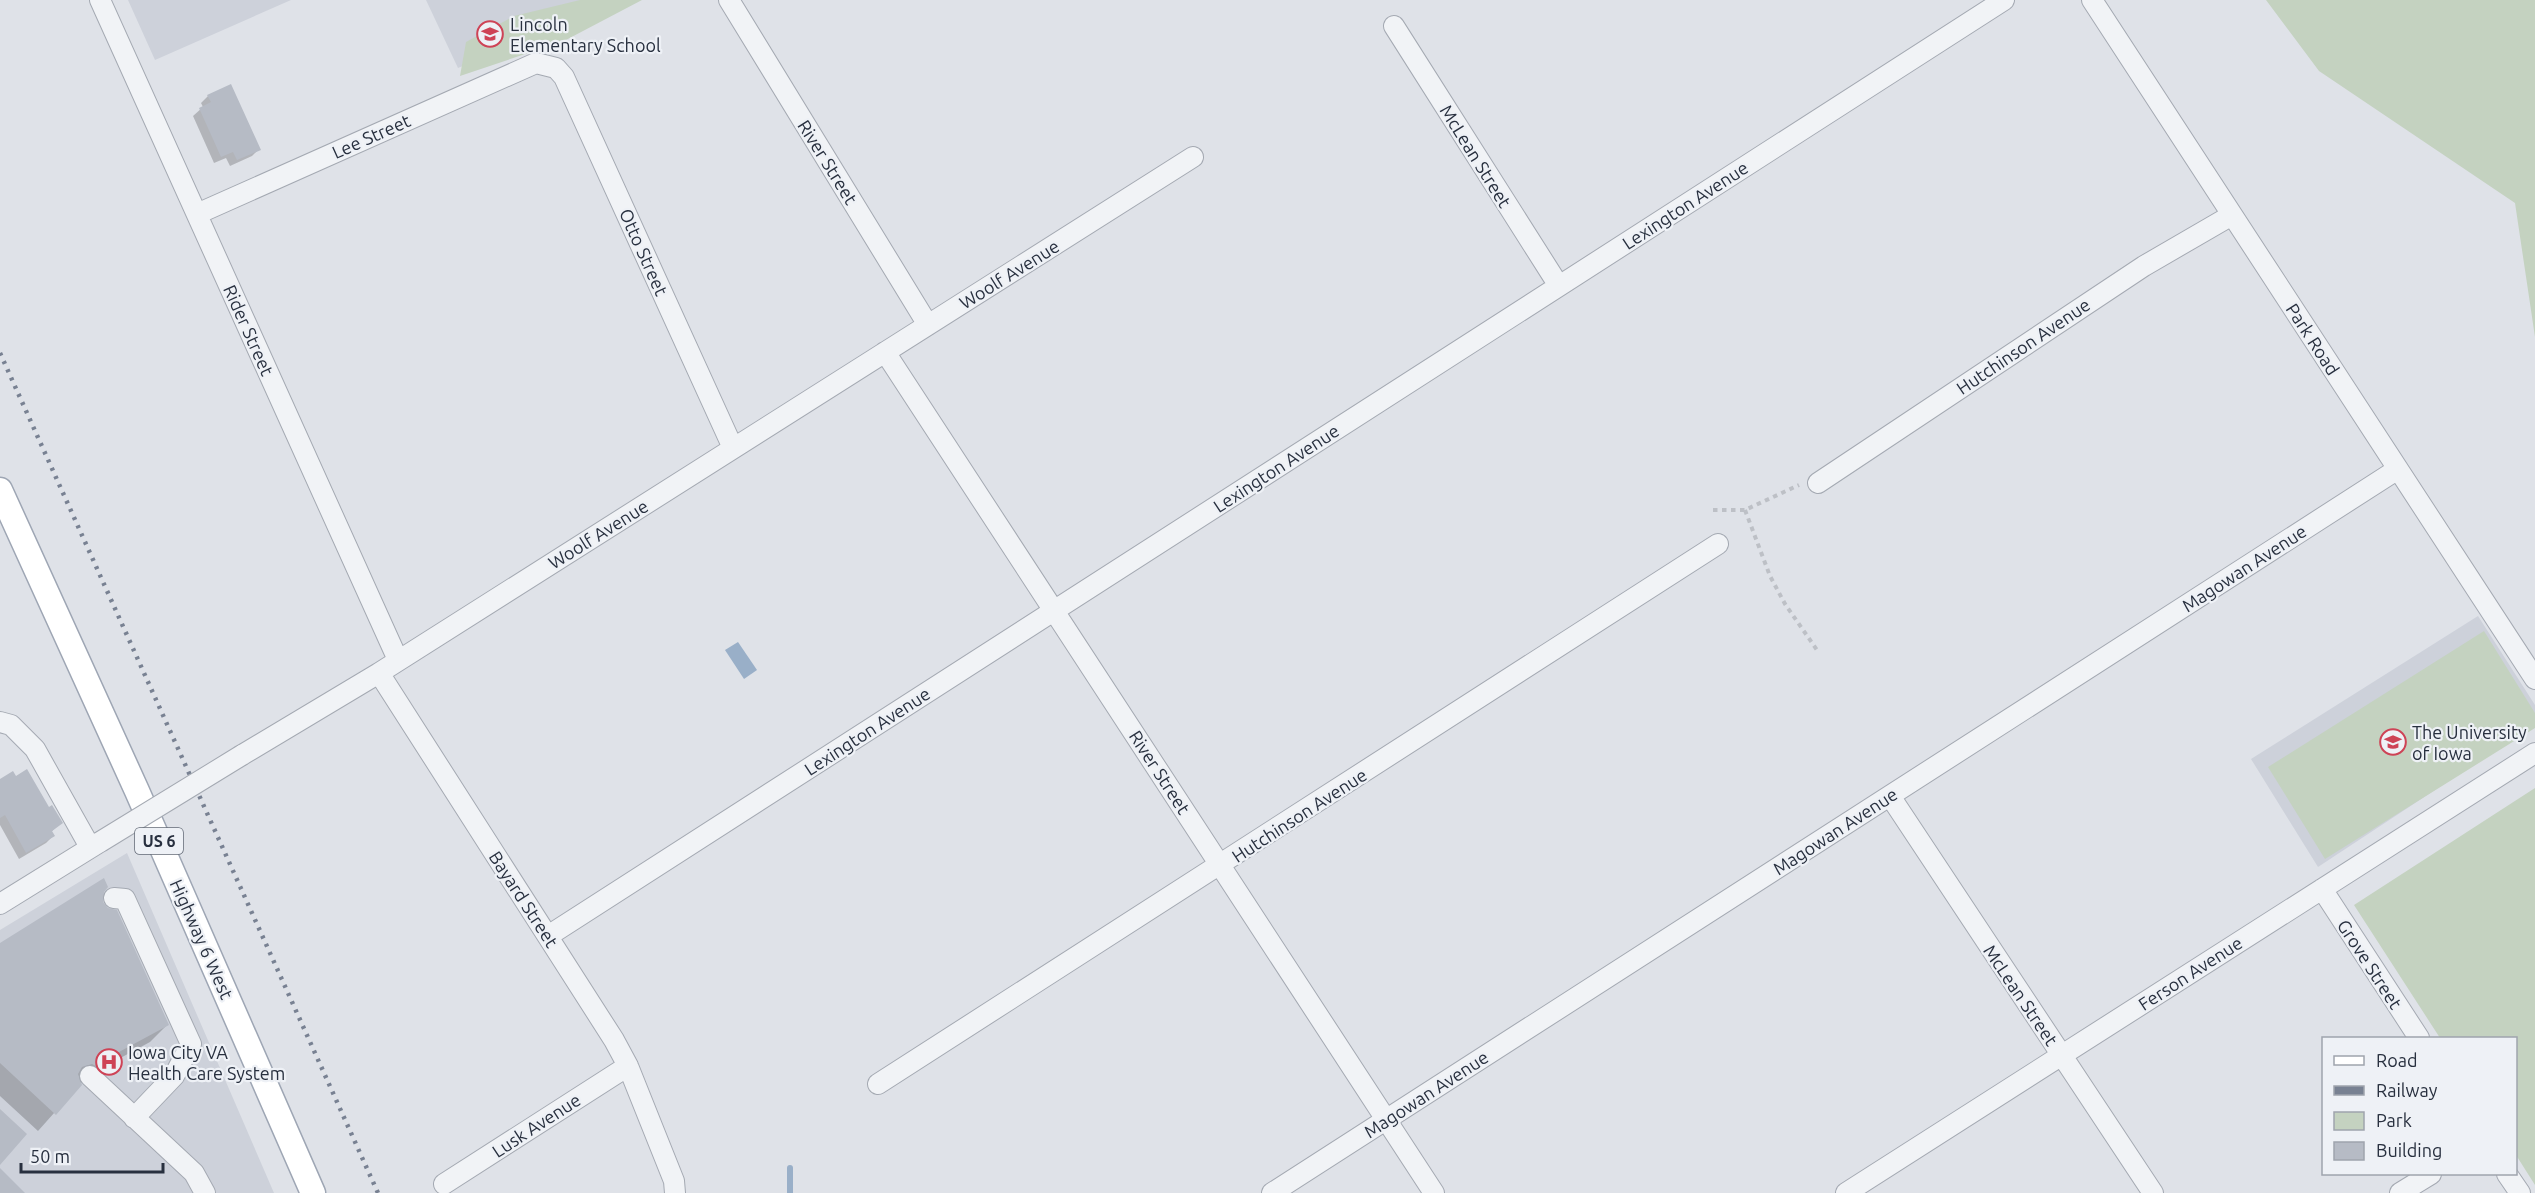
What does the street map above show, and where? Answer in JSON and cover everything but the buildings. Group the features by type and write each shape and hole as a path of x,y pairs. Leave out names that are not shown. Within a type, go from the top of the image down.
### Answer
{"main road":[{"name":"Highway 6 West","path":"0,490 137,791 314,1193"}],"street":[{"name":"Rider Street","path":"100,0 398,660"},
{"name":"River Street","path":"729,0 928,325"},
{"name":"Lexington Avenue","path":"548,936 2004,0"},
{"name":"Park Road","path":"2092,0 2535,679"},
{"name":"McLean Street","path":"1394,26 1559,286"},
{"name":"Lee Street","path":"197,214 536,63 546,64"},
{"name":"Otto Street","path":"546,64 556,68 564,77 733,448"},
{"name":"Woolf Avenue","path":"0,904 379,673 1193,157"},
{"name":"Hutchinson Avenue","path":"1818,483 2144,266 2232,215"},
{"name":"River Street","path":"885,352 1434,1193"},
{"name":"Magowan Avenue","path":"1272,1193 2398,469"},
{"name":"Hutchinson Avenue","path":"878,1084 1718,544"},
{"name":"Bayard Street","path":"379,673 548,936 628,1066 674,1181 675,1193"},
{"path":"0,722 11,724 35,749 95,844"},
{"name":"Ferson Avenue","path":"1846,1193 2535,753"},
{"name":"McLean Street","path":"1890,796 2153,1193"},
{"name":"Grove Street","path":"2322,889 2418,1037"},
{"path":"114,898 125,899 191,1044 174,1076 134,1118"},
{"name":"Lusk Avenue","path":"444,1184 628,1066"},
{"path":"90,1076 194,1173 205,1193"},
{"path":"2400,1193 2428,1175"},
{"path":"2508,1175 2520,1193"}],"path":[{"path":"1713,510 1744,510 1797,486"},
{"path":"1744,510 1770,576 1785,604 1817,650"}],"shaded area":[{"path":"128,0 291,0 155,60"},
{"name":"Lincoln Elementary School","path":"426,0 620,0 458,68"},
{"name":"The University of Iowa","path":"2478,616 2535,705 2535,724 2318,867 2251,759"},
{"name":"Iowa City VA Health Care System","path":"127,853 274,1193 0,1193 0,930"}],"green space":[{"path":"580,0 642,0 564,41 460,76 466,42 514,16"},
{"path":"2266,0 2535,0 2535,337 2515,203 2319,71"},
{"name":"The University of Iowa","path":"2484,631 2535,713 2535,728 2325,859 2268,767"},
{"name":"The University of Iowa","path":"2535,788 2535,1185 2517,1157 2517,1037 2439,1037 2354,905"}],"water":[{"path":"738,642 757,670 744,679 725,650"}],"waterway":[{"path":"790,1168 790,1193"}],"railway":[{"path":"0,353 378,1193"}],"place":[{"name":"Lincoln Elementary School","path":"490,34"},
{"name":"The University of Iowa","path":"2393,742"},
{"name":"Iowa City VA Health Care System","path":"109,1062"}]}
